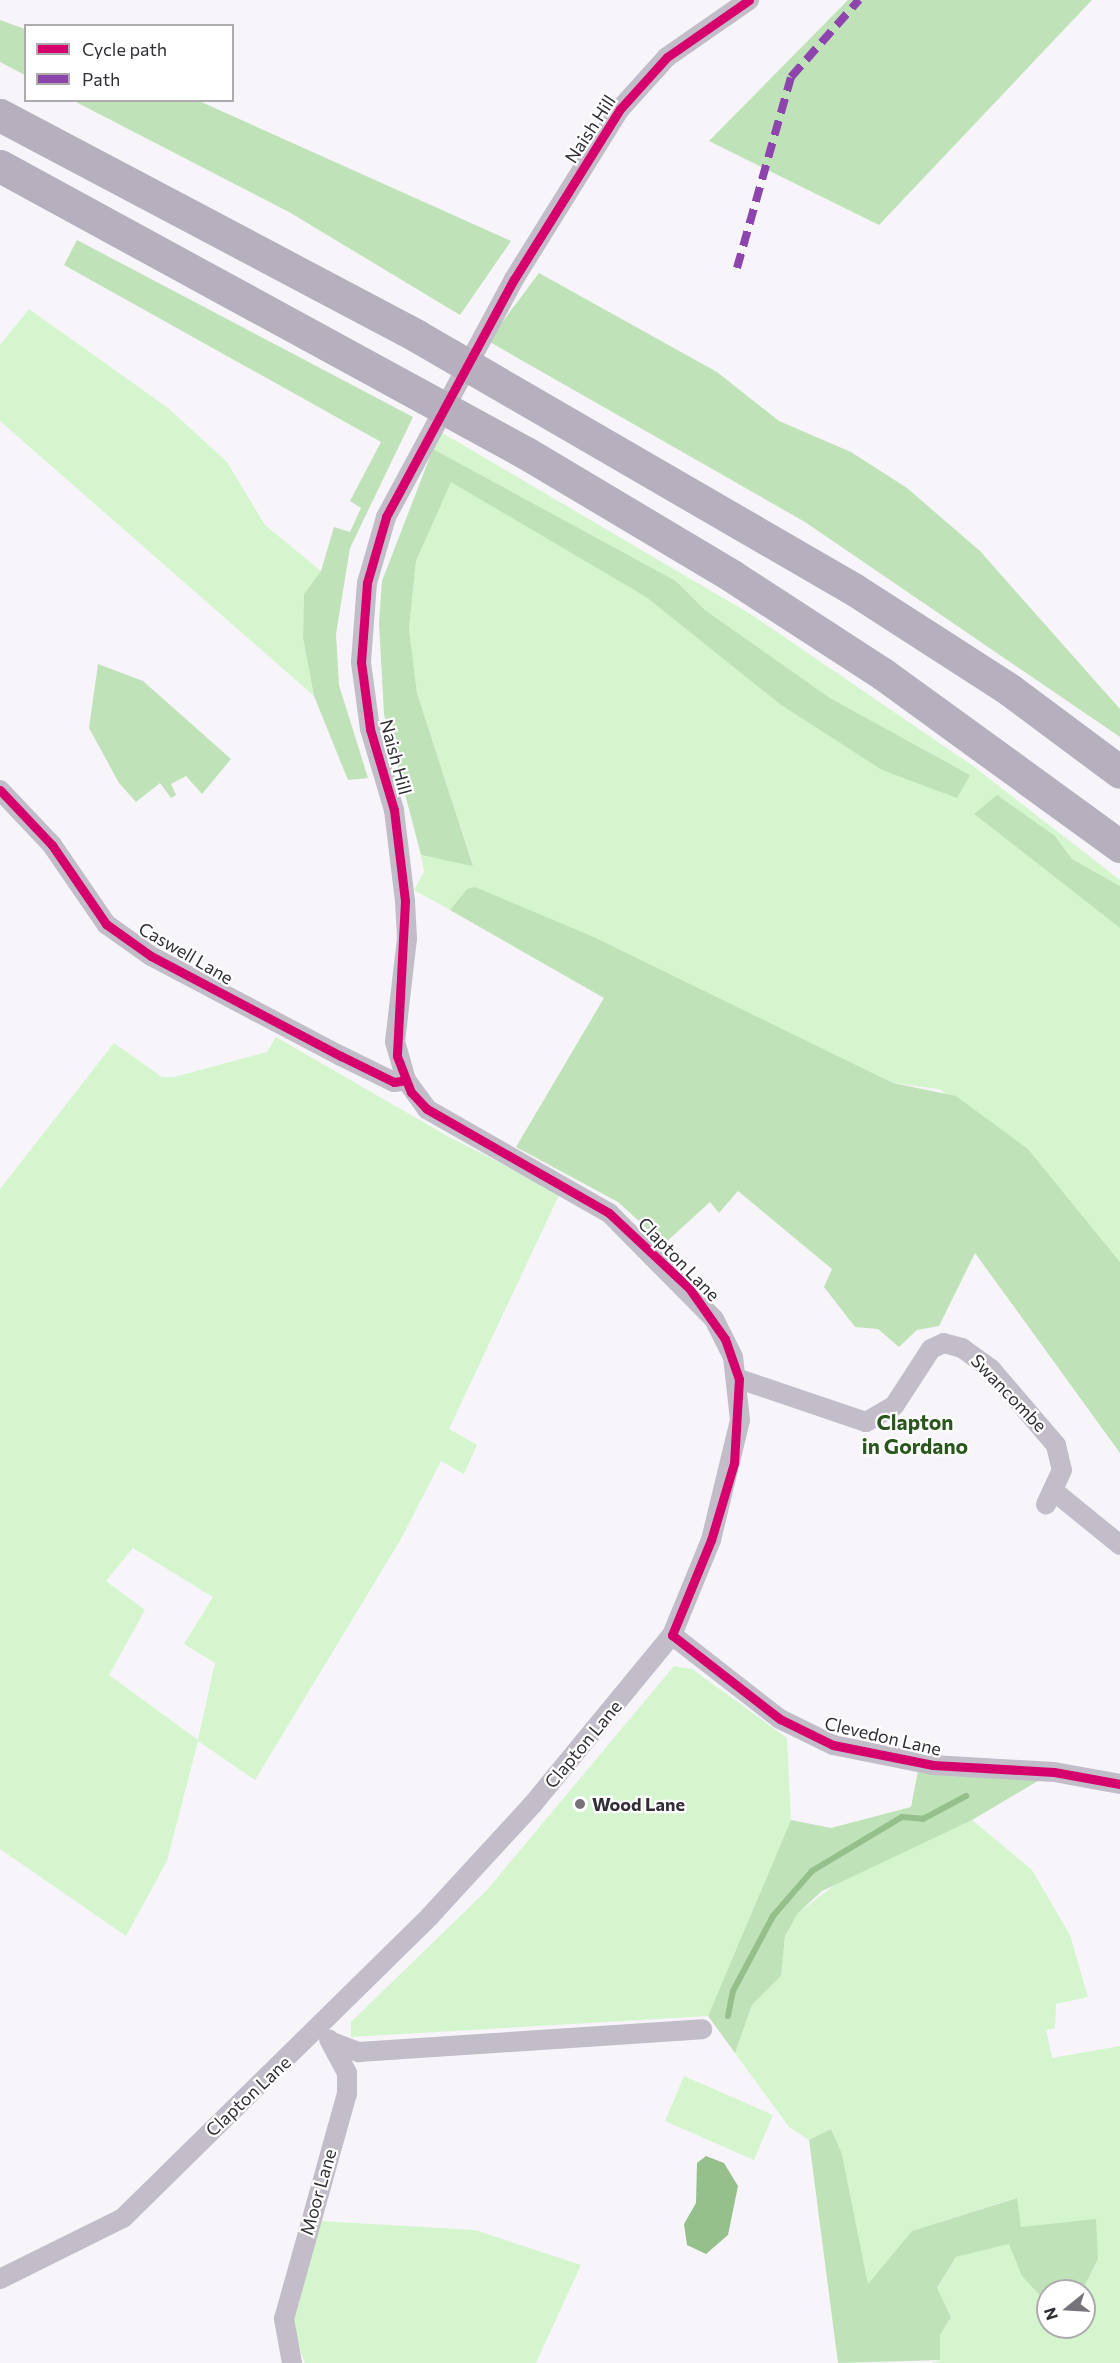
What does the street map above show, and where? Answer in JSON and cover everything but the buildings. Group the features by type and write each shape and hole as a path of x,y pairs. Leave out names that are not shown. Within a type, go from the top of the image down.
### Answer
{"highway":[{"path":"0,115 417,336 855,590 1010,690 1120,772"},
{"path":"0,166 526,453 732,576 883,674 1120,846"}],"street":[{"name":"Naish Hill","path":"406,1080 395,1042 407,939 405,902 394,810 370,729 361,663 367,583 386,518 418,450 514,279 620,109 667,57 749,0"},
{"name":"Caswell Lane","path":"0,790 52,845 106,924 142,949 341,1056 394,1082 406,1080"},
{"name":"Clapton Lane","path":"0,2278 123,2218 318,2030 533,1804 672,1635 726,1491 740,1420 739,1379 714,1319 631,1233 574,1189 427,1109 406,1080"},
{"name":"Swancombe","path":"739,1379 866,1422 894,1406 931,1349 954,1345 991,1369 1056,1445 1062,1470 1050,1498 1120,1545"},
{"name":"Clevedon Lane","path":"672,1635 780,1719 833,1745 933,1766 1054,1772 1120,1784"},
{"path":"318,2030 335,2043 359,2052 702,2029"},
{"name":"Moor Lane","path":"292,2363 284,2319 346,2094 347,2073 335,2043"}],"shaded area":[{"path":"848,0 1092,0 879,225 709,141"},
{"path":"0,20 24,29 24,74 0,62"},
{"path":"76,102 201,102 511,241 460,315 289,212"},
{"path":"77,240 413,417 350,548 336,634 339,685 368,778 348,780 314,696 303,638 304,594 321,571 334,527 350,532 361,508 350,501 381,442 64,265"},
{"path":"539,273 717,372 779,421 851,452 907,488 980,551 1120,709 1120,737 805,522 488,341"},
{"path":"29,309 168,408 227,462 265,525 321,571 304,594 303,638 314,696 0,421 0,345"},
{"path":"439,431 752,615 973,766 1120,880 1120,886 1072,859 1055,836 974,814 1120,928 1120,1262 1028,1149 939,1089 893,1083 596,938 467,889 450,910 414,890 424,872 421,855 473,865 417,693 409,629 416,561 451,481 646,597 781,705 882,770 970,775 830,698 705,610 676,581 433,449"},
{"path":"433,449 676,581 705,610 830,698 970,775 957,798 882,770 781,705 646,597 451,482 416,561 409,629 417,693 473,866 421,855 384,714 379,623 382,581"},
{"path":"98,664 143,681 231,759 202,794 186,776 171,784 176,795 171,798 160,783 136,802 119,783 89,728"},
{"path":"997,795 1055,836 1072,859 1120,886 1120,928 974,814"},
{"path":"475,887 596,938 893,1083 956,1096 1028,1149 1120,1262 1120,1453 975,1253 939,1326 917,1330 899,1347 878,1329 855,1327 824,1287 832,1269 738,1191 719,1213 710,1202 664,1244 618,1202 516,1147 604,998 450,910 467,889"},
{"path":"276,1037 449,1137 560,1193 449,1429 477,1445 464,1474 441,1461 401,1539 255,1780 198,1741 167,1861 126,1936 0,1849 0,1189 114,1043 162,1077 174,1077 267,1052","holes":["133,1548 213,1597 184,1644 215,1663 198,1740 109,1675 145,1610 106,1581"]},
{"path":"674,1666 692,1669 787,1738 791,1820 708,2016 351,2037 351,2022 486,1891"},
{"path":"918,1771 1043,1778 972,1820 822,1891 798,1913 785,1936 781,1976 752,2005 735,2053 708,2016 791,1820 831,1828 911,1807"},
{"path":"972,1820 1032,1870 1070,1935 1088,1997 1056,2004 1055,2028 1046,2030 1052,2058 1120,2046 1120,2363 931,2363 940,2360 940,2335 951,2317 937,2289 956,2257 1009,2244 1023,2276 1036,2291 1036,2339 1096,2339 1096,2279 1088,2279 1098,2259 1021,2228 1016,2198 912,2231 868,2285 842,2154 831,2129 809,2140 789,2127 735,2053 752,2005 781,1976 785,1936 798,1913 845,1877"},
{"path":"684,2076 773,2115 754,2160 665,2121"},
{"path":"831,2129 842,2154 868,2284 912,2231 1017,2198 1021,2227 1096,2219 1098,2259 1088,2279 1036,2279 1036,2291 1022,2276 1009,2244 956,2257 937,2288 951,2317 940,2335 940,2360 838,2363 809,2140"},
{"path":"706,2156 724,2163 738,2186 728,2235 706,2254 687,2245 684,2224 696,2203 697,2163"},
{"path":"321,2221 475,2230 581,2265 536,2363 305,2363 293,2333 296,2307"}],"waterway":[{"path":"728,2016 733,1991 773,1916 812,1871 902,1817 923,1819 966,1796"}],"marked path":[{"path":"737,268 791,77 859,0"}],"cycle path":[{"path":"749,0 667,57 620,109 514,279 386,517 367,583 361,662 370,729 394,810 405,901 397,1056 411,1092 427,1109 609,1213 689,1288 725,1339 739,1379 734,1463 711,1540 672,1635 780,1719 833,1745 933,1765 1054,1772 1120,1784"},
{"path":"0,790 52,845 106,924 151,956 341,1056 394,1082 406,1080"}],"place":[{"name":"Wood Lane","path":"580,1804"}],"district":[{"name":"Clapton in Gordano","path":"915,1434"}]}
